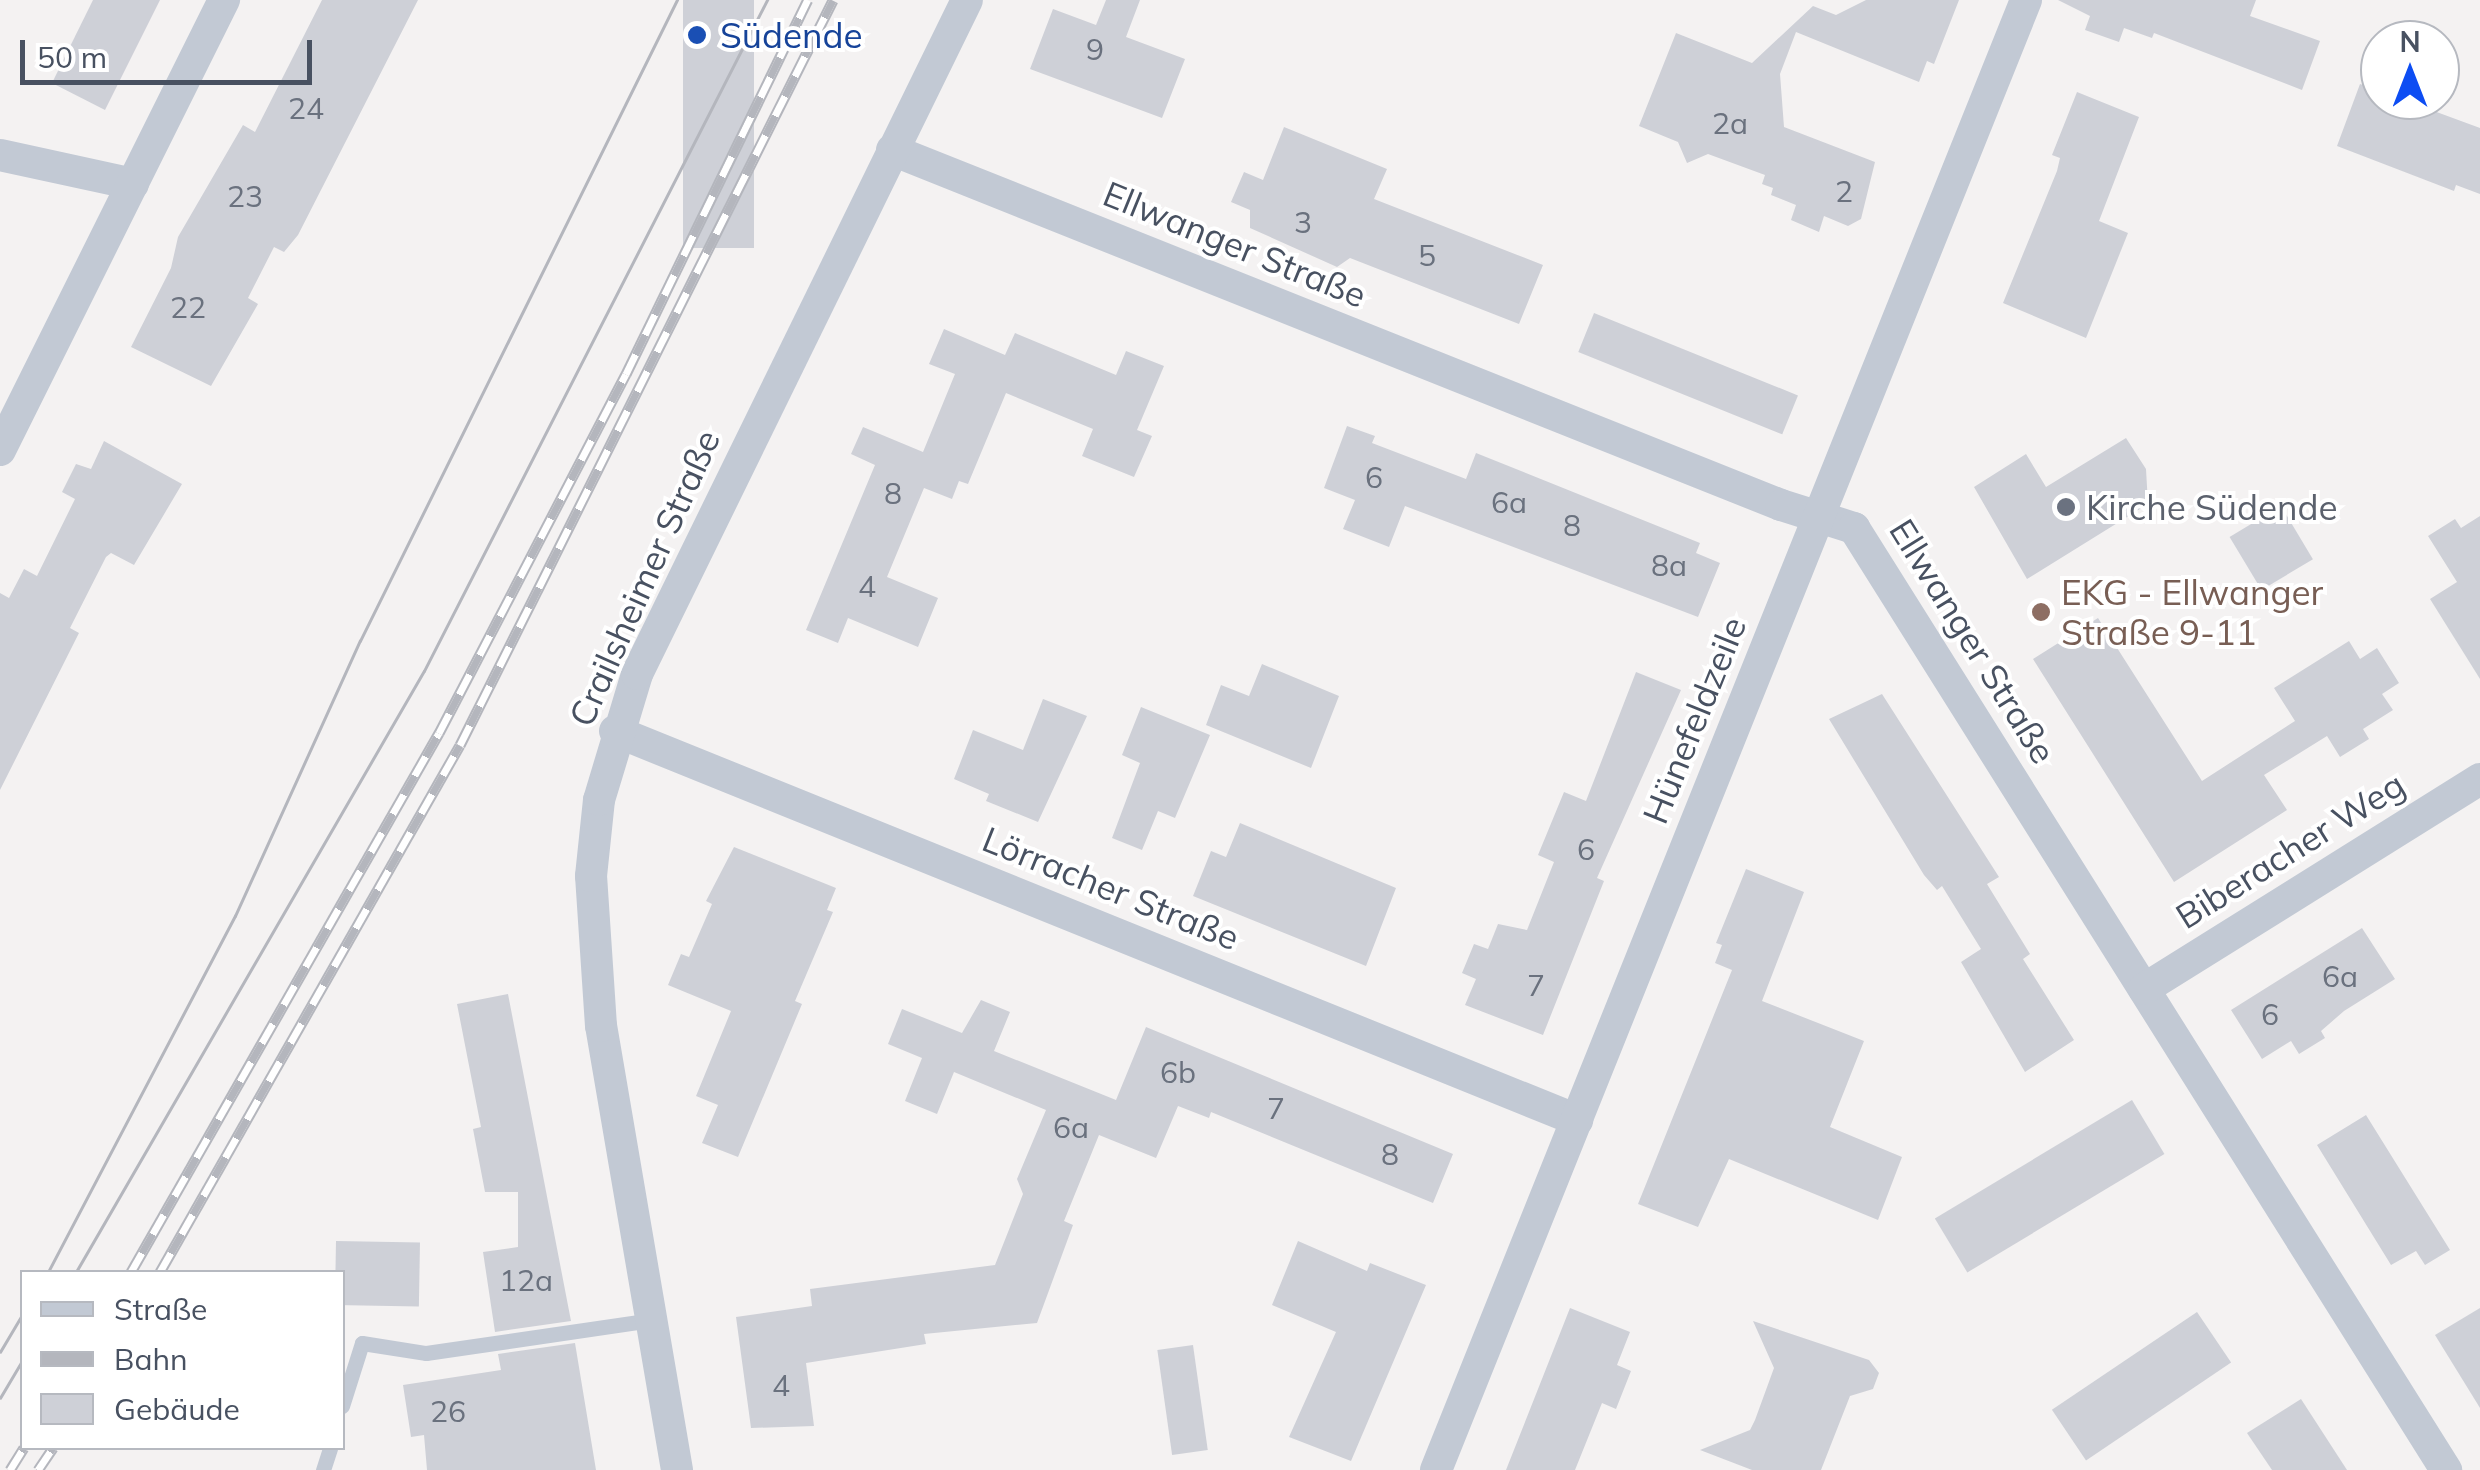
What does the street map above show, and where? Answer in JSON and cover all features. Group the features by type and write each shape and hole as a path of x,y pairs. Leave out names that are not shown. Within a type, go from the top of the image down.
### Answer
{"street":[{"path":"0,450 224,0"},
{"name":"Crailsheimer Straße","path":"678,1470 593,952 593,857 615,731 967,0"},
{"name":"Hünefeldzeile","path":"1436,1470 2026,0"},
{"name":"Ellwanger Straße","path":"892,150 1854,528 2446,1470"},
{"path":"0,155 133,184"},
{"name":"Lörracher Straße","path":"615,731 1577,1120"},
{"name":"Biberacher Weg","path":"2144,989 2480,779"}],"lane":[{"path":"345,1397 362,1343 426,1353 654,1319"}],"building":[{"path":"93,0 160,0 105,110 52,83"},
{"path":"322,0 418,0 298,235 284,252 274,247 248,298 258,304 211,386 131,347 171,268 178,237 243,125 255,132"},
{"path":"683,0 754,0 754,248 683,248"},
{"path":"1106,0 1140,0 1126,37 1185,59 1162,118 1030,69 1053,9 1096,25"},
{"path":"1866,0 1959,0 1934,64 1927,61 1919,82 1796,32 1780,74 1784,127 1875,162 1861,219 1848,226 1824,216 1819,232 1791,220 1796,205 1771,195 1773,188 1762,184 1765,175 1708,154 1687,163 1678,142 1639,126 1676,33 1752,63 1813,6 1836,15"},
{"path":"2058,0 2256,0 2250,16 2320,41 2302,90 2154,33 2152,38 2124,28 2119,42 2085,30 2090,16"},
{"path":"2360,84 2360,120 2458,120 2480,128 2480,194 2456,185 2454,191 2337,146"},
{"path":"2077,92 2139,117 2099,221 2128,233 2086,338 2003,303 2057,171 2060,158 2052,155"},
{"path":"1284,127 1387,169 1374,199 1543,265 1519,324 1350,258 1337,267 1250,228 1250,210 1231,202 1244,172 1263,180"},
{"path":"1594,313 1798,395 1782,434 1578,352"},
{"path":"944,329 1005,355 1015,333 1116,375 1126,351 1164,366 1137,430 1152,436 1134,477 1082,456 1093,429 1006,393 968,484 959,481 952,499 924,488 887,577 938,598 918,647 848,618 838,643 806,630 875,465 851,454 863,427 923,452 955,374 929,364"},
{"path":"1347,426 1375,436 1372,443 1466,479 1476,453 1700,543 1696,553 1720,563 1698,617 1405,506 1389,547 1343,529 1355,500 1324,488"},
{"name":"Kirche Südende","path":"2126,438 2146,469 2148,504 2027,579 1974,487 2026,454 2046,487"},
{"path":"104,441 182,484 134,565 111,553 106,557 70,628 79,633 0,790 0,593 9,598 24,569 37,576 75,499 62,492 76,464 91,469"},
{"path":"2281,506 2313,559 2262,590 2230,537"},
{"path":"2480,516 2480,679 2430,599 2457,582 2428,536 2455,519 2461,528"},
{"path":"2098,618 2202,781 2295,721 2274,688 2349,641 2360,659 2377,648 2399,683 2382,694 2393,710 2363,729 2369,739 2340,757 2327,736 2264,775 2287,810 2174,882 2033,659"},
{"path":"1262,664 1339,696 1311,768 1206,725 1221,685 1249,696"},
{"path":"1636,672 1681,690 1597,878 1604,881 1543,1035 1465,1005 1476,979 1462,973 1474,944 1488,949 1498,924 1527,930 1554,862 1538,855 1564,792 1586,801"},
{"path":"1882,694 1999,877 1987,884 2030,954 2023,959 2074,1040 2025,1072 1961,962 1981,949 1942,886 1937,890 1924,875 1829,719"},
{"path":"1043,699 1087,716 1038,822 986,801 989,794 954,779 973,730 1023,750"},
{"path":"1141,707 1210,735 1175,818 1158,811 1142,850 1112,838 1140,763 1122,755"},
{"path":"1240,823 1396,888 1366,966 1193,896 1211,851 1226,857"},
{"path":"734,847 836,888 827,910 833,912 795,1001 802,1004 738,1157 702,1143 718,1105 696,1096 731,1011 668,985 681,954 689,957 712,904 706,901"},
{"path":"1746,869 1804,892 1762,1001 1864,1041 1830,1127 1902,1157 1878,1220 1729,1159 1698,1227 1638,1204 1732,970 1715,963 1722,945 1716,943"},
{"path":"2362,928 2395,979 2344,1011 2321,1031 2325,1038 2299,1054 2291,1041 2262,1059 2231,1010"},
{"path":"508,994 571,1321 495,1332 483,1252 518,1247 518,1192 485,1192 473,1129 481,1127 457,1004"},
{"path":"981,1000 1010,1012 994,1051 1116,1100 1146,1027 1453,1154 1433,1203 1211,1112 1209,1118 1178,1106 1156,1158 1099,1135 1064,1221 1073,1225 1037,1323 924,1334 926,1344 806,1363 814,1426 751,1428 736,1317 812,1306 810,1289 995,1265 1023,1194 1017,1179 1046,1110 954,1072 937,1114 905,1101 922,1058 888,1044 902,1009 962,1033"},
{"path":"2132,1100 2164,1154 1967,1272 1935,1218"},
{"path":"2366,1115 2450,1250 2425,1265 2416,1251 2391,1265 2317,1145"},
{"path":"336,1241 420,1242 419,1306 345,1305 345,1270 335,1270"},
{"path":"1298,1241 1367,1271 1370,1263 1426,1285 1351,1461 1289,1437 1336,1332 1272,1305"},
{"path":"1570,1308 1630,1332 1617,1365 1631,1371 1616,1409 1602,1403 1575,1470 1506,1470"},
{"path":"2480,1308 2480,1408 2435,1335"},
{"path":"2197,1312 2231,1363 2086,1460 2052,1410"},
{"path":"1753,1321 1869,1360 1879,1373 1873,1389 1850,1396 1821,1470 1752,1470 1700,1450 1750,1430 1755,1420 1774,1368"},
{"path":"575,1343 596,1470 427,1470 424,1435 411,1437 403,1385 501,1370 498,1354"},
{"path":"1193,1345 1208,1450 1172,1455 1157,1350"},
{"path":"2301,1399 2347,1470 2272,1470 2247,1433"}],"tram line":[{"path":"49,1270 235,916 360,641 677,0"},
{"path":"77,1270 424,671 767,0"},
{"path":"0,1352 20,1318"},
{"path":"0,1398 20,1364"}],"railway":[{"path":"132,1270 439,733 626,374 808,0"},
{"path":"161,1270 460,745 833,0"},
{"path":"10,1470 23,1450"},
{"path":"38,1470 52,1450"}],"place":[{"name":"Südende","path":"697,35"},
{"name":"Kirche Südende","path":"2066,507"},
{"name":"EKG - Ellwanger Straße 9-11","path":"2041,612"}]}
